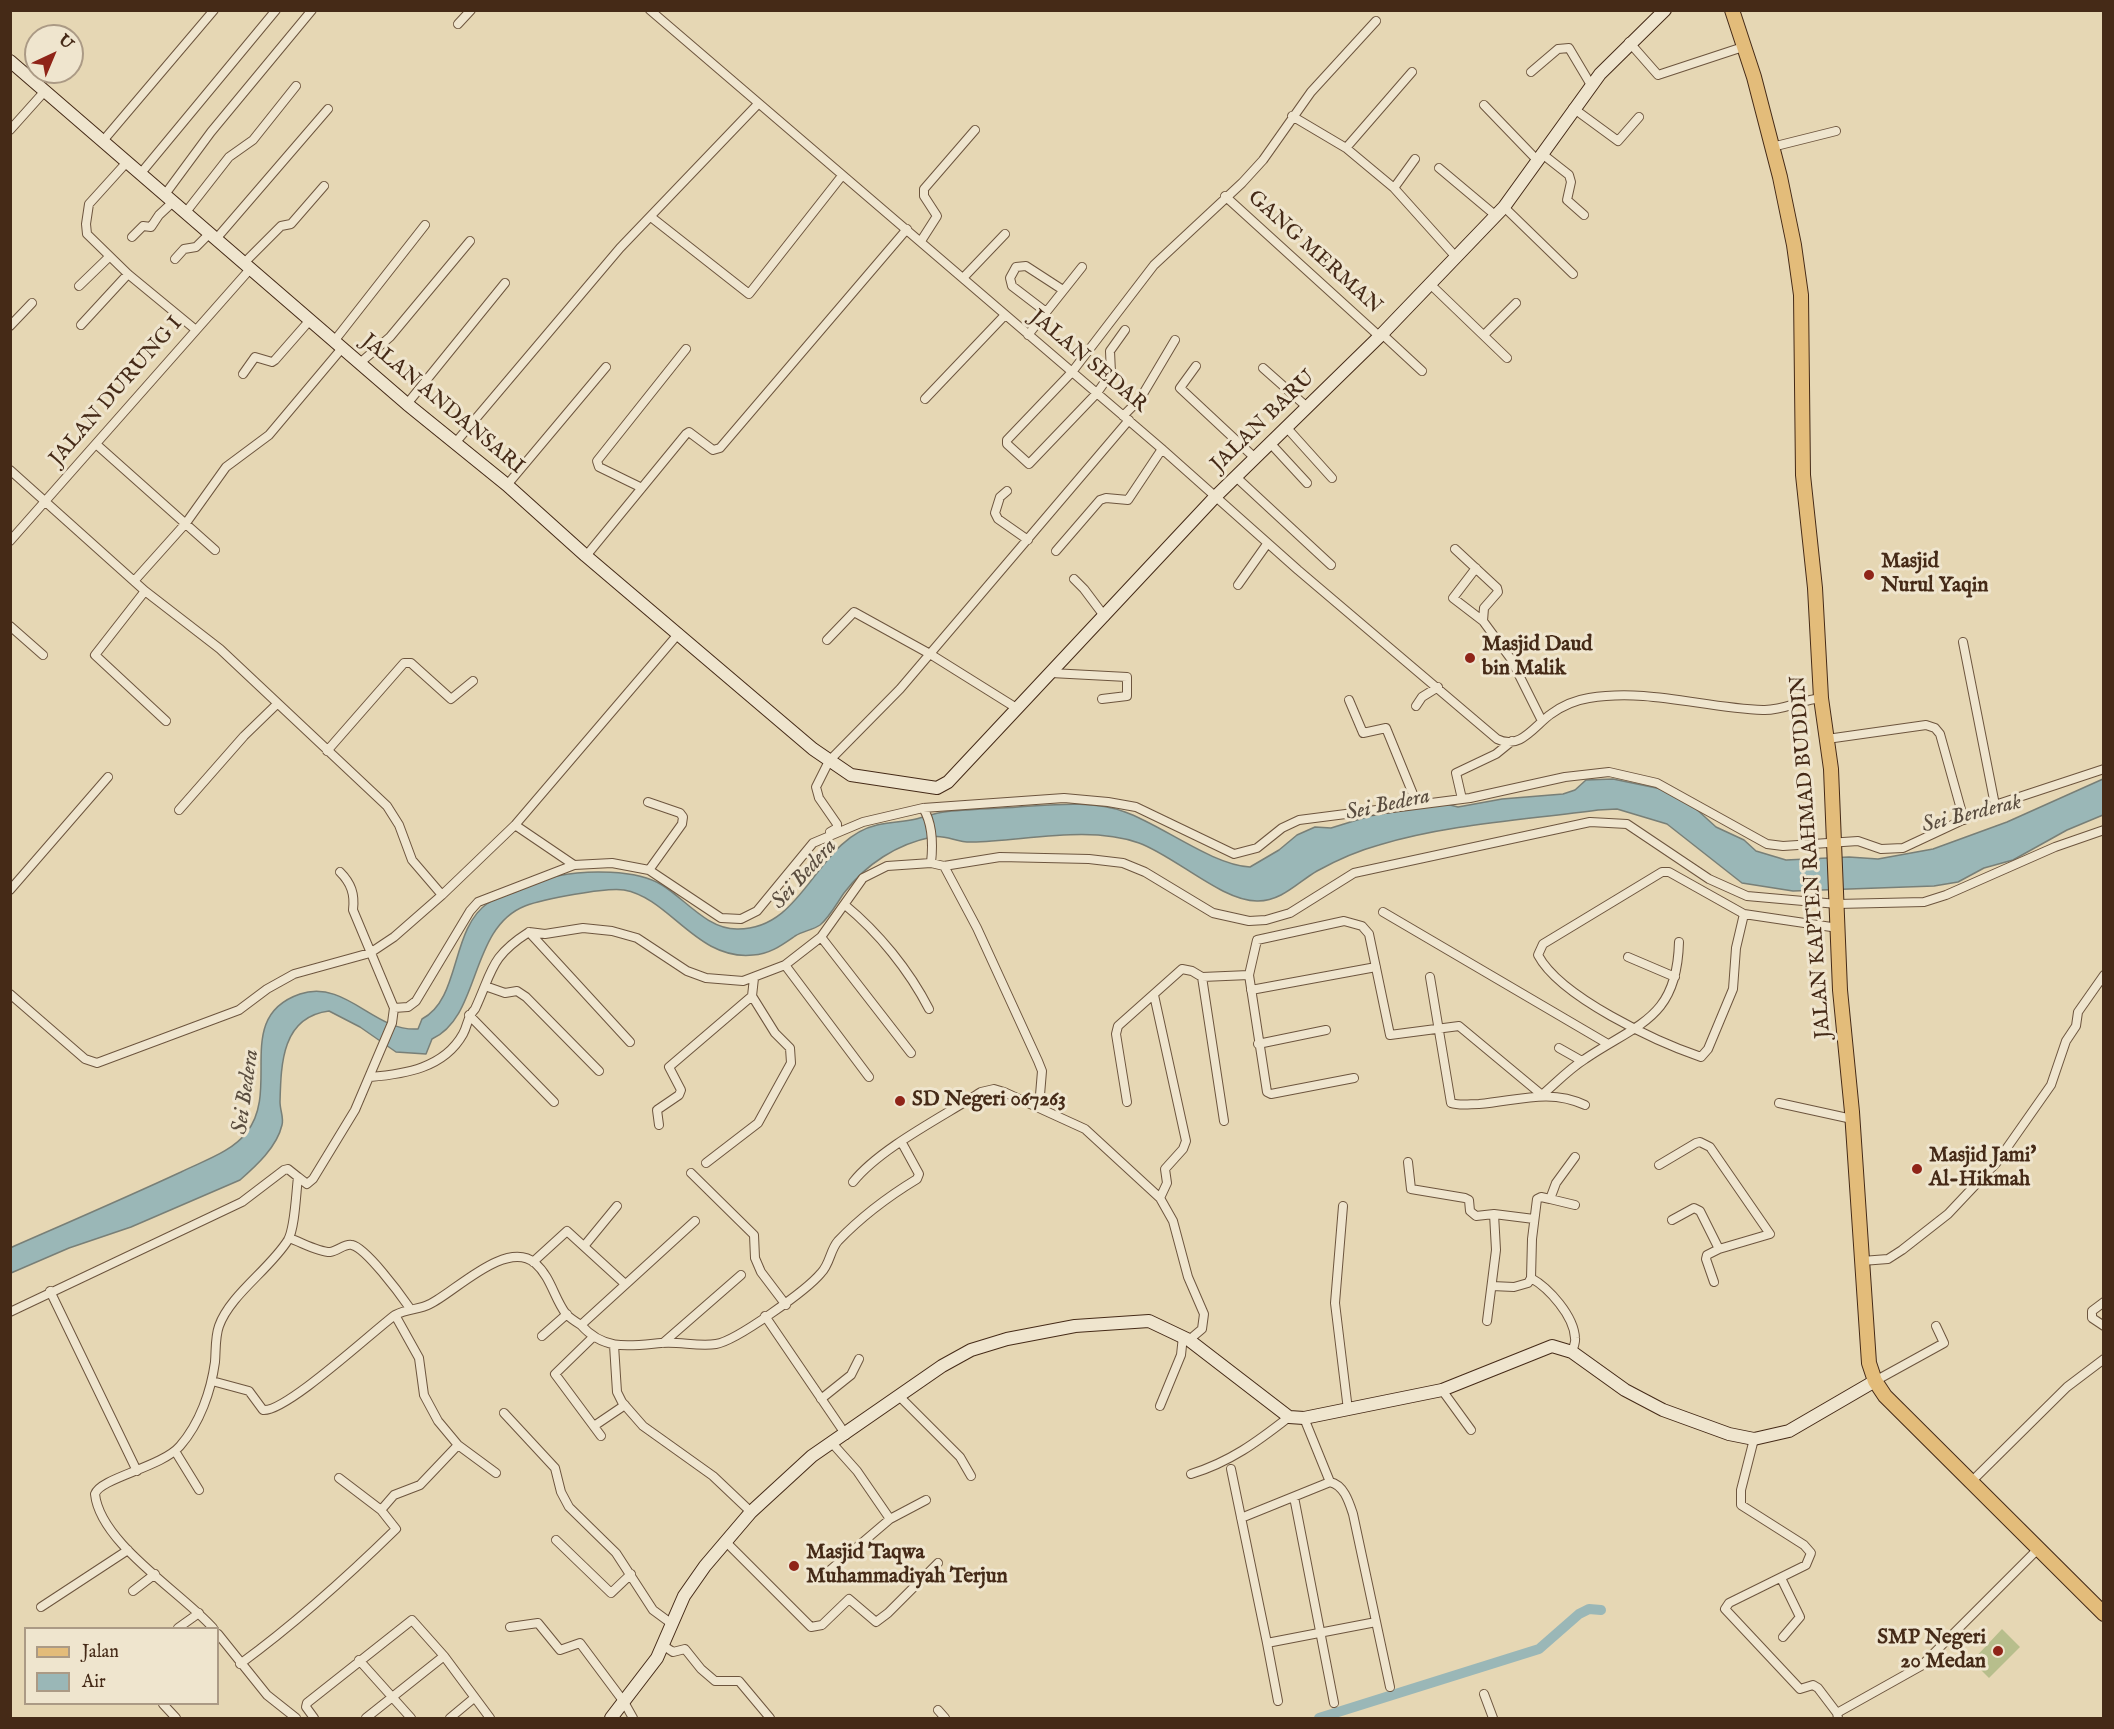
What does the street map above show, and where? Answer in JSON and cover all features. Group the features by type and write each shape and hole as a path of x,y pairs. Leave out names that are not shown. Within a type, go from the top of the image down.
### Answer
{"main road":[{"name":"JALAN KAPTEN RAHMAD BUDDIN","path":"1732,10 1754,77 1789,222 1794,245 1803,332 1803,453 1821,698 1827,739 1869,1363 1875,1382 1885,1396 2103,1614"}],"street":[{"path":"102,142 214,10"},
{"path":"141,173 276,10"},
{"path":"132,237 143,226 151,227 211,132 312,10"},
{"path":"458,24 471,10"},
{"name":"JALAN SEDAR","path":"650,10 757,105 841,177 907,229 1162,449 1267,544 1502,741 1512,741"},
{"name":"JALAN BARU","path":"851,775 937,788 948,782 1215,497 1381,335 1500,211 1591,85 1629,42 1665,10"},
{"path":"1125,330 1110,351 1111,373 1097,393 1029,464 1007,444 1007,440 1072,372 1154,265 1225,196 1242,183 1263,160 1292,116 1376,21"},
{"path":"1629,42 1658,75 1743,47"},
{"path":"1531,72 1558,49 1569,48 1591,85"},
{"name":"JALAN ANDANSARI","path":"10,61 310,320 362,362 407,404 507,485 586,556 829,761 851,775"},
{"path":"1346,148 1412,72"},
{"path":"186,212 230,157 253,140 296,86"},
{"path":"10,130 44,92"},
{"path":"456,442 538,342 651,217 757,105"},
{"path":"1484,105 1539,157 1569,175 1571,182 1567,200 1584,215"},
{"path":"176,259 184,249 196,247 213,236 328,109"},
{"path":"1573,109 1618,141 1639,117"},
{"path":"1292,116 1346,148 1394,188 1455,256"},
{"path":"921,241 937,216 924,196 924,189 975,130"},
{"path":"1772,147 1836,131"},
{"path":"1394,188 1415,159"},
{"path":"127,162 89,204 87,234 128,274 196,330"},
{"path":"1439,168 1500,211 1573,274"},
{"path":"651,217 749,294 841,177"},
{"name":"JALAN DURUNG I","path":"10,541 196,330 281,226 291,224 324,186"},
{"name":"GANG MERMAN","path":"1225,196 1422,371"},
{"path":"135,580 186,522 226,467 269,435 425,225"},
{"path":"586,556 640,487 689,432 713,450 720,448 907,229"},
{"path":"963,278 1005,234"},
{"path":"362,362 390,337 470,242"},
{"path":"80,286 109,257"},
{"path":"1046,312 1012,286 1010,278 1016,267 1026,266 1063,290"},
{"path":"1028,335 1082,267"},
{"path":"81,325 128,274"},
{"path":"1430,283 1485,334 1507,358"},
{"path":"407,404 505,284"},
{"path":"10,326 32,303"},
{"path":"1485,334 1516,303"},
{"path":"925,399 1005,315"},
{"path":"243,374 255,357 259,356 272,362 275,360 310,320"},
{"path":"394,1008 408,1007 416,1001 478,902 574,865 612,863 649,870 721,918 741,919 757,911 810,847 837,828 835,820 816,792 818,780 829,761 930,654 1028,540 1140,399 1175,340"},
{"path":"640,487 599,467 597,461 686,349"},
{"path":"507,485 606,366"},
{"path":"1196,366 1180,388 1256,458"},
{"path":"1263,368 1307,407"},
{"path":"1287,428 1332,478"},
{"path":"96,444 215,550"},
{"path":"1271,444 1307,483"},
{"path":"1056,552 1100,500 1106,498 1128,500 1162,449"},
{"path":"10,470 145,591 220,650 387,806 399,825 412,860 442,895"},
{"path":"1236,477 1331,565"},
{"path":"1007,491 1000,497 995,513 998,519 1028,540"},
{"path":"1238,585 1267,544"},
{"path":"1455,549 1498,590 1484,608 1483,621"},
{"path":"1476,568 1453,598 1483,621 1511,658 1542,721"},
{"path":"1074,579 1105,617"},
{"path":"145,591 95,655 166,721"},
{"path":"827,640 854,612 930,654 1018,709"},
{"path":"10,626 43,655"},
{"path":"10,994 85,1059 97,1063 239,1010 267,989 294,974 370,953 394,937 442,895 515,825 679,633"},
{"path":"1963,642 1995,805"},
{"path":"327,751 405,663 411,663 451,699 473,681"},
{"path":"1051,672 1127,677 1127,696 1102,699"},
{"path":"1416,706 1438,687"},
{"path":"1462,799 1456,773 1496,754 1512,741 1526,737 1542,721 1565,705 1587,698 1622,694 1767,710 1821,698"},
{"path":"1349,700 1364,733 1386,728 1417,804"},
{"path":"179,810 244,736 277,704"},
{"path":"1827,739 1926,725 1935,728 1940,735 1964,820"},
{"path":"820,840 863,822 925,811 1064,798 1136,807 1234,854 1257,849 1282,828 1299,820 1383,811 1417,804 1462,799 1565,777 1609,772 1657,783 1767,844 1834,848 1858,841 1881,849 1903,848 1995,805 2103,769"},
{"path":"10,890 108,777"},
{"path":"648,802 680,813 683,817 682,824 649,870"},
{"path":"925,811 933,845 931,863"},
{"path":"370,1077 414,1071 435,1063 464,1034 469,1015 485,986 496,959 504,949 529,932 544,934 583,928 612,931 637,938 687,971 706,978 723,981 754,978 785,965 821,938 854,888 872,871 886,866 931,863 944,866 1000,857 1123,863 1145,872 1213,913 1249,921 1266,920 1290,913 1354,873 1590,822 1622,822 1728,890 1747,896 1837,904 1924,902 1946,895 2055,847 2103,830"},
{"path":"515,825 574,865"},
{"path":"944,866 977,928 1042,1071 1039,1107"},
{"path":"10,1312 50,1291 242,1202 284,1170 288,1169 308,1184 316,1176 341,1137 370,1077 392,1023 394,1008 353,910 355,898 349,881 340,872"},
{"path":"1744,914 1736,948 1733,989 1703,1056 1635,1030 1584,999 1555,976 1538,955 1543,944 1662,872 1669,872 1744,914 1838,928"},
{"path":"844,905 870,928 915,986 929,1009"},
{"path":"1383,912 1608,1044"},
{"path":"1354,1078 1271,1094 1264,1088 1249,975 1257,940 1344,921 1366,930 1390,1035 1459,1026 1542,1095"},
{"path":"529,932 630,1041"},
{"path":"821,938 911,1053"},
{"path":"1542,1095 1582,1061 1635,1030 1657,1013 1675,977 1679,942"},
{"path":"1628,957 1675,977"},
{"path":"785,965 869,1077"},
{"path":"1251,990 1376,967"},
{"path":"1127,1102 1117,1030 1182,969 1192,970 1202,977 1249,975"},
{"path":"1862,1261 1888,1258 1902,1250 1948,1214 1997,1162 2051,1085 2066,1041 2076,1026 2078,1012 2103,975"},
{"path":"1202,977 1224,1121"},
{"path":"1430,977 1451,1103 1495,1102 1542,1095 1567,1097 1585,1105"},
{"path":"706,1163 758,1123 791,1063 790,1048 775,1033 752,996 754,978"},
{"path":"485,986 506,993 517,991 526,997 599,1071"},
{"path":"1154,995 1186,1141 1165,1169 1167,1183 1160,1198"},
{"path":"659,1125 657,1110 679,1095 681,1090 668,1071 673,1061 752,996"},
{"path":"469,1015 554,1102"},
{"path":"1258,1044 1326,1030"},
{"path":"1558,1048 1582,1061"},
{"path":"853,1182 863,1169 986,1090 1004,1092 1085,1129 1160,1198 1173,1221 1188,1277 1204,1314 1202,1329 1186,1338 1160,1406"},
{"path":"1779,1103 1852,1119"},
{"path":"212,1381 249,1391 263,1410 268,1411 297,1394 395,1315 409,1308 431,1304 467,1279 507,1258 519,1256 533,1262 550,1283 567,1314 592,1338 614,1345 635,1346 663,1343 716,1345 786,1305 820,1274 835,1244 849,1230 892,1195 917,1179 919,1174 902,1143"},
{"path":"1659,1165 1696,1143 1704,1143 1710,1147 1770,1234 1719,1249 1706,1257 1714,1282"},
{"path":"1550,1199 1556,1183 1575,1158"},
{"path":"1407,1162 1411,1189 1465,1198 1469,1200 1470,1211 1476,1216 1494,1214 1534,1219"},
{"path":"691,1173 754,1235 755,1258 760,1272 786,1305"},
{"path":"211,1627 200,1613 114,1537 94,1494 96,1490 111,1480 155,1465 175,1451 193,1428 207,1400 212,1381 219,1326 226,1313 289,1238 298,1177"},
{"path":"1492,1286 1514,1287 1528,1283 1531,1278 1537,1199 1540,1197 1575,1205"},
{"path":"585,1245 617,1206"},
{"path":"1343,1206 1335,1303 1348,1410"},
{"path":"1672,1220 1694,1208 1700,1211 1719,1249"},
{"path":"1487,1321 1496,1250 1494,1214"},
{"path":"581,1325 694,1221"},
{"path":"533,1262 567,1231 624,1283"},
{"path":"289,1238 330,1252 348,1245 355,1246 375,1262 382,1275 409,1308"},
{"path":"663,1343 741,1275"},
{"path":"1531,1278 1542,1284 1565,1313 1575,1338 1572,1352"},
{"path":"50,1291 137,1471"},
{"path":"2103,1302 2092,1311 2092,1318 2103,1326"},
{"path":"542,1336 567,1314"},
{"path":"395,1315 419,1358 424,1395 438,1420 458,1445 496,1473"},
{"path":"765,1316 846,1436"},
{"path":"610,1719 664,1646 684,1596 725,1541 751,1512 793,1472 899,1396 971,1350 1007,1339 1075,1326 1149,1322 1186,1338 1289,1417 1304,1418 1442,1390 1552,1346 1572,1352 1625,1390 1640,1397 1690,1420 1729,1434 1754,1439 1789,1431 1944,1343 1936,1326"},
{"path":"592,1338 555,1374 601,1436"},
{"path":"614,1345 617,1392 625,1406 643,1426 713,1476 751,1512"},
{"path":"821,1399 851,1375 859,1359"},
{"path":"1971,1482 2067,1387 2103,1359"},
{"path":"1442,1390 1471,1430"},
{"path":"899,1396 960,1457 970,1476"},
{"path":"594,1426 625,1406"},
{"path":"504,1413 555,1468 561,1492 569,1507 616,1553 653,1610 672,1624"},
{"path":"1191,1474 1219,1465 1252,1445 1289,1417"},
{"path":"1304,1418 1330,1482"},
{"path":"1754,1439 1741,1490 1741,1505 1804,1545 1811,1553 1806,1565 1729,1603 1725,1606 1727,1613 1800,1689 1815,1686 1837,1716 1921,1666 2038,1549"},
{"path":"832,1443 857,1471 890,1520"},
{"path":"381,1510 394,1495 420,1485 458,1445"},
{"path":"175,1451 199,1490"},
{"path":"1231,1469 1278,1701"},
{"path":"240,1664 294,1622 356,1568 396,1529 381,1510 339,1478"},
{"path":"1241,1518 1330,1482 1343,1491 1350,1507 1390,1687"},
{"path":"1294,1497 1334,1703"},
{"path":"829,1571 890,1520 926,1500"},
{"path":"556,1540 611,1593 631,1574"},
{"path":"725,1541 811,1627 822,1625 851,1599 876,1622 938,1563"},
{"path":"41,1607 128,1550"},
{"path":"133,1591 155,1574"},
{"path":"1781,1578 1800,1617 1783,1637"},
{"path":"181,1627 200,1613"},
{"path":"314,1719 306,1707 307,1703 412,1620 444,1656 490,1718"},
{"path":"1267,1643 1376,1622"},
{"path":"510,1627 538,1623 560,1650 580,1643 624,1702 633,1719"},
{"path":"219,1635 267,1695 296,1719"},
{"path":"664,1646 673,1652 685,1649 701,1670 715,1681 739,1681 770,1719"},
{"path":"366,1719 390,1697 444,1656"},
{"path":"359,1660 411,1719"},
{"path":"1484,1694 1493,1719"},
{"path":"450,1719 474,1698"},
{"path":"164,1705 176,1719"},
{"path":"938,1710 945,1719"}],"green space":[{"path":"2002,1629 2020,1647 1989,1678 1972,1661"}],"water":[{"name":"Sei Berderak","path":"1613,779 1671,791 1683,797 1716,827 1744,840 1756,851 1786,860 1849,857 1878,859 1933,849 2007,822 2103,779 2103,815 2067,830 2013,860 1984,868 1958,882 1934,886 1793,891 1742,883 1667,824 1617,809 1598,810 1460,827 1371,847 1317,871 1275,898 1258,901 1244,899 1214,887 1153,849 1120,838 1099,835 1056,835 972,842 937,836 919,840 895,850 872,864 844,893 820,925 798,934 770,951 753,955 733,954 716,948 700,939 656,904 640,895 624,890 590,892 546,900 525,906 507,917 494,933 459,1012 448,1028 432,1039 426,1054 396,1052 360,1027 329,1011 313,1015 293,1032 287,1044 281,1072 282,1122 276,1141 253,1169 240,1180 131,1227 69,1248 11,1273 10,1248 208,1160 241,1139 256,1114 260,1095 263,1036 268,1019 280,1005 300,994 316,991 346,999 387,1023 402,1028 418,1029 422,1019 434,1009 443,996 467,929 476,915 491,901 552,877 596,872 639,876 662,885 706,919 726,928 737,929 760,925 779,915 795,900 839,847 856,834 877,825 941,813 1058,805 1112,808 1139,818 1220,859 1235,865 1250,867 1279,850 1297,835 1315,827 1331,828 1370,816 1442,803 1458,807 1502,799 1563,794 1575,790 1586,780"}],"waterway":[{"path":"1319,1718 1539,1649 1579,1614 1589,1609 1601,1610"}],"place":[{"name":"Masjid Nurul Yaqin","path":"1869,575"},
{"name":"Masjid Daud bin Malik","path":"1470,658"},
{"name":"SD Negeri 067263","path":"900,1101"},
{"name":"Masjid Jami' Al-Hikmah","path":"1917,1169"},
{"name":"Masjid Taqwa Muhammadiyah Terjun","path":"794,1566"},
{"name":"SMP Negeri 20 Medan","path":"1998,1651"}],"water label":[{"name":"Sei Bedera","path":"1388,806"},
{"name":"Sei Bedera","path":"805,875"},
{"name":"Sei Bedera","path":"247,1092"}]}
